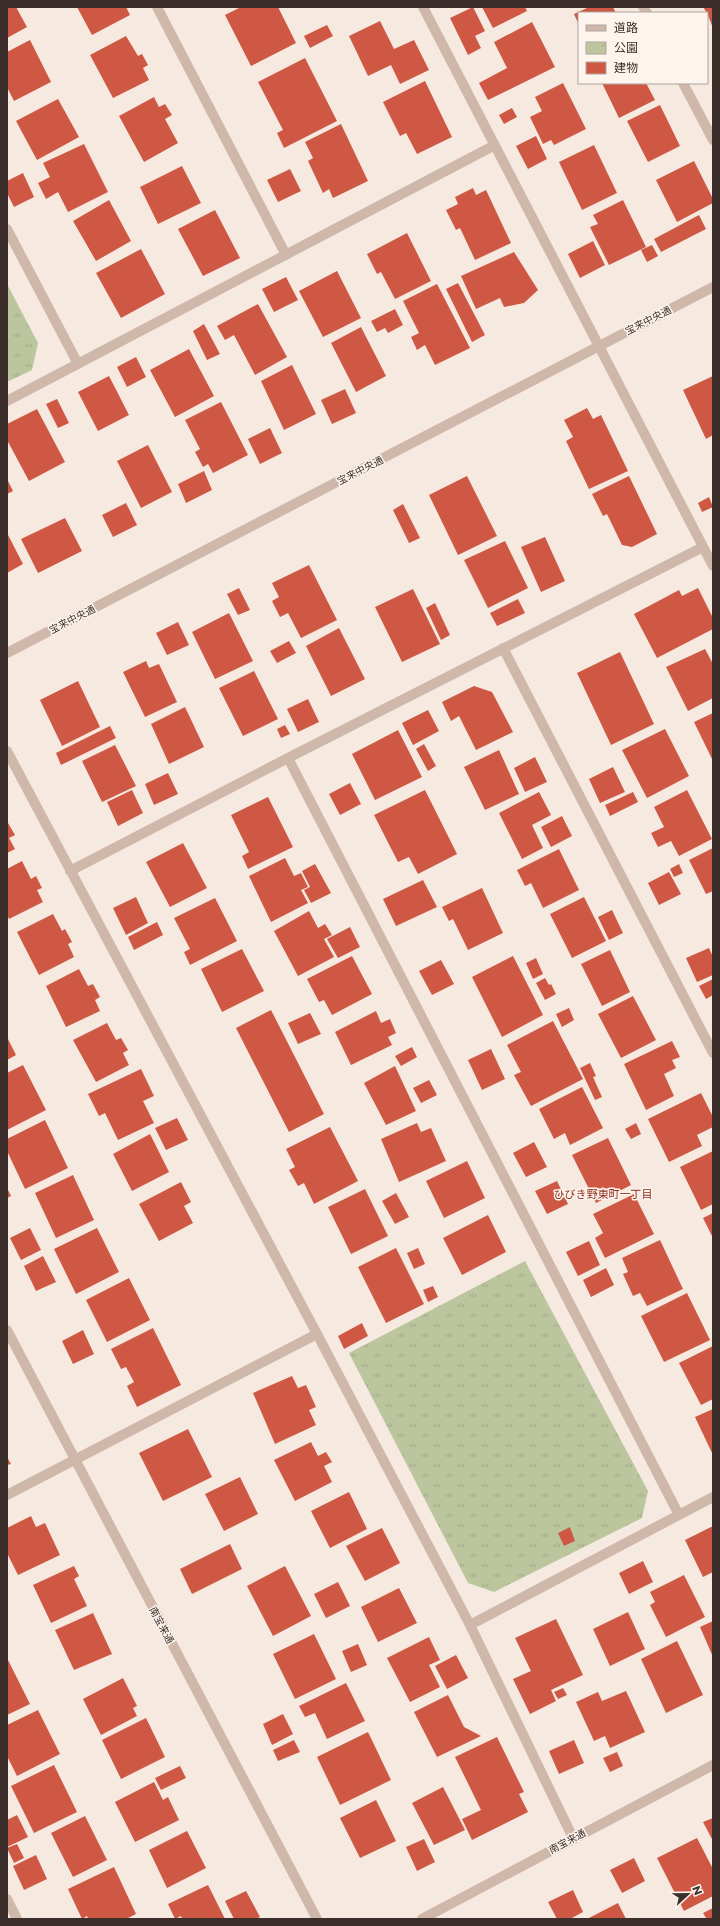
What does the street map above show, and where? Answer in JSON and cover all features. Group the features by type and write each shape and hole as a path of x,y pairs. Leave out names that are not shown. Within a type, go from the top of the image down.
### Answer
{"street":[{"path":"156,7 286,255"},
{"path":"423,7 713,566"},
{"path":"684,84 713,140"},
{"path":"7,401 495,146"},
{"path":"7,229 78,364"},
{"name":"宝来中央通","path":"7,653 713,286"},
{"path":"70,871 288,758 703,547"},
{"path":"503,648 713,1053"},
{"path":"7,751 470,1625 573,1838"},
{"path":"288,758 679,1514"},
{"name":"南宝来通","path":"7,1330 317,1919"},
{"path":"7,1495 317,1334"},
{"path":"470,1625 713,1497"},
{"name":"南宝来通","path":"422,1919 713,1765"},
{"path":"7,1899 18,1919"}],"green space":[{"path":"7,284 38,343 32,370 7,382"},
{"path":"525,1261 648,1491 642,1518 494,1592 468,1583 349,1353"}],"building":[{"path":"7,7 16,7 27,27 7,38"},
{"path":"77,7 126,7 130,15 92,35"},
{"path":"241,7 278,7 296,43 251,66 225,15"},
{"path":"473,7 485,31 475,36 481,48 468,55 450,18"},
{"path":"482,7 525,7 527,11 493,28"},
{"path":"589,7 613,7 616,12 578,12"},
{"path":"703,7 713,7 713,28 708,12"},
{"path":"578,12 578,23 574,14"},
{"path":"380,21 394,49 414,40 429,70 400,84 391,65 368,76 349,36"},
{"path":"532,22 555,67 488,100 479,83 507,68 494,42"},
{"path":"327,25 333,36 310,48 304,36"},
{"path":"126,36 138,56 142,54 148,65 143,68 149,80 113,98 90,55"},
{"path":"30,40 51,82 14,101 7,87 7,52"},
{"path":"305,58 337,121 284,148 277,133 283,130 258,82"},
{"path":"425,81 452,137 417,154 406,133 400,136 383,102"},
{"path":"563,83 586,129 554,145 551,140 543,144 530,117 542,111 535,97"},
{"path":"602,84 647,84 655,100 619,118"},
{"path":"154,97 159,107 165,104 172,115 165,119 178,143 144,162 119,116"},
{"path":"58,99 79,137 37,160 16,121"},
{"path":"660,105 680,146 648,162 627,121"},
{"path":"512,108 517,117 504,124 499,115"},
{"path":"341,124 368,181 333,198 329,189 323,193 308,161 313,158 305,142"},
{"path":"536,136 547,159 528,169 516,146"},
{"path":"84,144 108,192 68,212 58,192 46,199 38,183 50,177 43,163"},
{"path":"594,145 617,193 582,210 559,162"},
{"path":"694,161 713,199 713,203 677,222 656,180"},
{"path":"182,166 201,203 158,224 140,187"},
{"path":"290,169 301,191 278,202 267,180"},
{"path":"23,173 34,197 14,207 7,193 7,181"},
{"path":"473,188 476,195 486,190 511,243 475,260 460,228 456,230 446,210 458,204 455,197"},
{"path":"109,200 131,241 96,261 73,221"},
{"path":"623,200 646,247 609,265 590,227 598,224 593,215"},
{"path":"215,210 240,258 203,276 178,229"},
{"path":"699,215 706,229 661,252 654,239"},
{"path":"407,233 431,281 395,299 381,272 377,274 367,254"},
{"path":"593,241 605,265 580,278 568,254"},
{"path":"652,245 658,256 647,262 641,250"},
{"path":"141,249 165,294 121,318 96,273"},
{"path":"514,252 538,290 524,303 504,307 500,298 476,309 461,276"},
{"path":"337,271 361,318 323,337 299,291"},
{"path":"286,277 298,300 274,312 262,289"},
{"path":"458,283 485,335 472,342 446,289"},
{"path":"437,284 470,348 435,365 425,345 417,350 411,337 419,333 403,301"},
{"path":"258,304 287,357 255,375 234,335 225,340 217,326"},
{"path":"395,309 403,325 388,333 385,328 377,332 371,321"},
{"path":"204,324 220,354 207,360 193,331"},
{"path":"361,327 386,376 356,392 331,343"},
{"path":"189,349 214,396 175,417 150,370"},
{"path":"136,357 146,377 127,387 117,367"},
{"path":"292,365 316,414 284,430 261,381"},
{"path":"109,376 129,415 98,431 78,392"},
{"path":"713,376 713,435 706,439 683,390"},
{"path":"345,389 356,413 332,424 321,400"},
{"path":"57,399 69,423 58,428 46,404"},
{"path":"221,402 248,455 213,473 208,464 203,467 195,452 200,449 185,420"},
{"path":"587,408 593,419 601,415 628,471 589,489 566,441 573,437 564,420"},
{"path":"37,409 65,462 29,481 7,440 7,424"},
{"path":"270,428 282,453 260,464 248,439"},
{"path":"148,445 172,492 141,508 117,461"},
{"path":"204,471 212,490 186,503 178,484"},
{"path":"467,476 497,536 458,555 429,495"},
{"path":"629,476 657,534 632,547 622,545 607,514 603,516 592,494"},
{"path":"7,479 13,491 7,494"},
{"path":"709,497 713,507 702,512 698,503"},
{"path":"126,503 137,525 113,537 102,515"},
{"path":"403,504 420,538 409,543 393,510"},
{"path":"65,518 82,551 38,573 21,539"},
{"path":"7,533 23,564 7,573"},
{"path":"545,537 565,581 541,592 521,547"},
{"path":"505,541 528,588 488,608 464,560"},
{"path":"309,565 337,620 301,638 288,613 280,617 272,601 279,597 272,583"},
{"path":"239,588 250,610 238,615 227,594"},
{"path":"698,588 713,618 713,629 657,658 634,614 679,590 682,596"},
{"path":"413,589 440,644 402,662 375,607"},
{"path":"518,599 525,613 497,626 490,613"},
{"path":"435,603 450,635 441,640 426,608"},
{"path":"229,613 253,661 215,679 192,632"},
{"path":"178,622 189,645 167,655 156,633"},
{"path":"339,628 365,679 331,696 306,646"},
{"path":"289,641 296,653 277,663 270,651"},
{"path":"705,649 713,664 713,698 688,711 666,667"},
{"path":"620,652 654,724 611,745 577,673"},
{"path":"146,661 149,668 159,664 177,702 145,717 123,672"},
{"path":"254,671 278,719 243,736 219,688"},
{"path":"78,681 100,727 62,746 40,700"},
{"path":"474,686 492,692 513,732 476,750 459,716 451,721 442,702"},
{"path":"308,699 319,722 298,732 287,709"},
{"path":"185,707 204,747 169,764 151,724"},
{"path":"428,710 439,731 413,745 402,723"},
{"path":"713,713 713,761 694,722"},
{"path":"285,725 290,734 281,738 277,729"},
{"path":"110,726 116,738 61,765 56,753"},
{"path":"665,729 689,776 647,798 622,750"},
{"path":"398,730 422,777 375,800 352,754"},
{"path":"424,744 436,766 428,771 416,749"},
{"path":"115,745 136,786 102,802 82,761"},
{"path":"499,750 519,794 485,810 464,767"},
{"path":"535,757 547,782 525,792 514,768"},
{"path":"613,767 625,792 600,803 589,779"},
{"path":"168,773 178,794 154,805 145,784"},
{"path":"350,783 361,804 340,815 329,794"},
{"path":"132,790 143,813 118,826 107,802"},
{"path":"425,790 457,854 418,874 409,857 398,862 374,815"},
{"path":"687,790 712,839 679,856 671,841 658,847 651,833 664,827 654,807"},
{"path":"539,792 551,815 532,825 543,848 522,859 499,813"},
{"path":"633,792 638,802 610,816 605,805"},
{"path":"268,797 293,847 248,869 242,856 249,852 231,815"},
{"path":"562,816 572,836 551,847 541,827"},
{"path":"7,823 15,835 9,838 15,849 7,853"},
{"path":"183,843 207,888 170,907 146,862"},
{"path":"713,848 713,891 706,894 689,860"},
{"path":"559,849 579,890 543,908 531,883 525,886 517,870"},
{"path":"285,858 294,876 301,873 308,887 301,890 308,903 271,922 249,876"},
{"path":"22,861 31,879 36,876 42,888 37,890 43,902 9,919 7,915 7,869"},
{"path":"315,864 331,893 311,903 304,890 310,887 302,871"},
{"path":"679,864 683,873 674,877 670,869"},
{"path":"669,872 681,894 659,905 648,883"},
{"path":"423,880 437,907 396,926 383,899"},
{"path":"482,888 503,933 468,950 453,919 449,921 442,907"},
{"path":"136,897 148,923 126,935 113,908"},
{"path":"584,897 606,941 572,958 550,914"},
{"path":"215,898 237,941 190,965 184,952 190,949 174,918"},
{"path":"612,910 623,933 609,940 598,917"},
{"path":"309,911 318,928 325,924 332,935 324,939 334,957 298,976 274,931"},
{"path":"53,914 62,931 65,929 72,942 68,944 74,957 39,975 17,932"},
{"path":"157,922 163,935 134,950 128,937"},
{"path":"350,927 360,947 338,958 327,939"},
{"path":"709,948 713,957 713,975 697,982 686,958"},
{"path":"242,949 264,991 222,1012 201,969"},
{"path":"610,950 630,992 602,1006 581,964"},
{"path":"352,956 372,994 332,1015 324,1000 319,1002 307,979"},
{"path":"513,956 543,1015 502,1037 472,977"},
{"path":"536,958 543,974 533,979 526,963"},
{"path":"441,960 454,984 432,995 419,971"},
{"path":"79,969 88,986 93,984 100,997 95,1000 100,1011 66,1027 46,986"},
{"path":"545,978 549,985 551,984 556,994 545,1000 536,983"},
{"path":"713,979 713,995 706,999 699,986"},
{"path":"633,996 656,1040 621,1058 598,1014"},
{"path":"569,1008 574,1020 562,1027 556,1014"},
{"path":"271,1010 324,1114 289,1132 236,1028"},
{"path":"376,1011 381,1023 390,1019 396,1033 388,1037 392,1045 351,1065 335,1032"},
{"path":"310,1013 321,1034 298,1044 288,1023"},
{"path":"553,1021 583,1079 531,1106 514,1075 521,1072 507,1045"},
{"path":"107,1023 116,1040 121,1038 128,1050 123,1053 129,1065 96,1082 73,1040"},
{"path":"7,1037 16,1055 7,1060"},
{"path":"672,1041 680,1057 672,1060 676,1068 664,1074 674,1096 646,1110 624,1064"},
{"path":"412,1047 417,1057 401,1066 395,1056"},
{"path":"491,1049 505,1079 482,1090 468,1060"},
{"path":"590,1063 596,1076 593,1077 602,1097 595,1100 580,1068"},
{"path":"23,1065 46,1110 7,1130 7,1073"},
{"path":"395,1066 416,1111 386,1125 364,1083"},
{"path":"141,1069 154,1096 143,1101 154,1123 118,1140 105,1113 99,1116 88,1094"},
{"path":"429,1080 437,1095 421,1103 413,1088"},
{"path":"582,1087 603,1128 570,1145 565,1133 554,1139 539,1109"},
{"path":"701,1093 713,1117 713,1127 697,1135 702,1146 669,1162 648,1119"},
{"path":"177,1118 188,1140 166,1150 155,1128"},
{"path":"45,1120 68,1168 25,1189 7,1151 7,1139"},
{"path":"417,1123 421,1132 431,1128 446,1161 399,1182 381,1139"},
{"path":"636,1123 641,1134 631,1139 625,1129"},
{"path":"330,1127 358,1181 314,1204 304,1183 298,1186 289,1170 295,1167 286,1149"},
{"path":"150,1134 169,1172 132,1191 113,1154"},
{"path":"608,1138 631,1185 596,1203 572,1155"},
{"path":"534,1142 547,1167 526,1177 513,1153"},
{"path":"713,1151 713,1204 701,1210 680,1167"},
{"path":"467,1161 485,1198 444,1218 426,1181"},
{"path":"73,1175 94,1220 56,1238 35,1193"},
{"path":"557,1181 568,1204 547,1214 535,1191"},
{"path":"181,1182 191,1202 184,1206 193,1223 159,1241 139,1204"},
{"path":"7,1188 11,1196 7,1198"},
{"path":"365,1189 388,1236 351,1254 328,1207"},
{"path":"396,1193 409,1217 395,1224 382,1201"},
{"path":"634,1194 654,1234 605,1258 595,1238 603,1233 593,1214"},
{"path":"713,1213 713,1238 703,1218"},
{"path":"488,1215 506,1252 462,1275 443,1238"},
{"path":"30,1228 41,1250 21,1260 10,1238"},
{"path":"97,1228 119,1272 76,1294 54,1249"},
{"path":"660,1240 683,1289 647,1306 640,1293 633,1296 623,1274 628,1272 622,1258"},
{"path":"589,1241 600,1265 578,1276 566,1252"},
{"path":"396,1248 424,1304 386,1323 358,1267"},
{"path":"418,1248 425,1264 414,1269 407,1253"},
{"path":"43,1256 56,1282 36,1291 24,1266"},
{"path":"606,1268 614,1285 591,1297 583,1280"},
{"path":"129,1278 150,1320 107,1342 86,1300"},
{"path":"433,1286 438,1297 428,1302 423,1290"},
{"path":"687,1293 710,1340 664,1362 641,1316"},
{"path":"362,1323 368,1336 344,1349 338,1336"},
{"path":"153,1328 181,1385 137,1407 127,1386 134,1382 126,1367 121,1369 111,1349"},
{"path":"83,1330 94,1354 73,1364 62,1341"},
{"path":"713,1346 713,1399 701,1405 679,1363"},
{"path":"292,1376 298,1388 306,1385 316,1407 309,1410 316,1425 275,1444 253,1393"},
{"path":"713,1409 713,1453 712,1453 695,1417"},
{"path":"188,1429 212,1477 163,1501 139,1453"},
{"path":"311,1442 318,1456 326,1452 332,1462 324,1466 332,1482 295,1501 274,1460"},
{"path":"7,1457 11,1464 7,1465"},
{"path":"240,1477 258,1514 224,1531 205,1494"},
{"path":"349,1492 367,1529 330,1548 311,1511"},
{"path":"31,1516 36,1527 45,1523 60,1555 18,1575 7,1553 7,1528"},
{"path":"713,1526 713,1572 703,1577 685,1540"},
{"path":"570,1527 575,1541 564,1546 558,1533"},
{"path":"382,1528 400,1563 365,1581 346,1546"},
{"path":"230,1544 242,1569 192,1594 180,1569"},
{"path":"643,1561 653,1582 629,1594 619,1573"},
{"path":"74,1566 79,1576 74,1579 87,1606 51,1623 33,1585"},
{"path":"285,1566 311,1616 273,1636 247,1586"},
{"path":"684,1575 705,1617 666,1637 650,1605 655,1602 650,1592"},
{"path":"338,1582 350,1606 326,1618 314,1594"},
{"path":"399,1588 417,1623 378,1642 361,1607"},
{"path":"628,1612 645,1649 610,1666 593,1629"},
{"path":"93,1613 112,1654 74,1670 55,1630"},
{"path":"556,1619 583,1675 551,1690 556,1701 530,1714 513,1679 531,1671 515,1638"},
{"path":"713,1621 713,1657 700,1627"},
{"path":"314,1634 336,1679 295,1699 273,1654"},
{"path":"429,1637 440,1660 429,1665 440,1687 410,1702 387,1658"},
{"path":"677,1641 703,1695 666,1713 641,1659"},
{"path":"358,1644 367,1665 351,1672 342,1651"},
{"path":"456,1655 468,1678 447,1689 435,1666"},
{"path":"8,1660 30,1704 7,1715 7,1661"},
{"path":"123,1678 137,1706 133,1708 137,1716 101,1735 83,1699"},
{"path":"346,1683 365,1721 327,1739 315,1713 305,1717 299,1706"},
{"path":"563,1688 567,1695 558,1699 554,1692"},
{"path":"626,1691 645,1732 610,1748 605,1736 594,1741 576,1702 598,1692 602,1701"},
{"path":"448,1695 464,1727 481,1736 437,1757 414,1712"},
{"path":"38,1710 60,1754 17,1776 7,1756 7,1725"},
{"path":"283,1714 293,1734 272,1745 263,1724"},
{"path":"146,1718 165,1757 121,1779 102,1740"},
{"path":"368,1732 391,1780 340,1805 317,1757"},
{"path":"497,1737 524,1792 519,1794 528,1812 472,1840 462,1819 481,1810 455,1757"},
{"path":"294,1740 300,1752 278,1761 273,1750"},
{"path":"574,1740 584,1763 559,1774 549,1751"},
{"path":"617,1752 623,1766 610,1772 603,1758"},
{"path":"54,1765 77,1812 34,1833 11,1786"},
{"path":"180,1766 186,1778 161,1790 155,1778"},
{"path":"154,1782 163,1800 168,1797 179,1820 135,1842 115,1802"},
{"path":"443,1787 465,1830 434,1845 412,1803"},
{"path":"376,1800 396,1841 360,1858 340,1818"},
{"path":"17,1815 28,1837 7,1847 7,1820"},
{"path":"85,1816 107,1860 73,1877 51,1833"},
{"path":"713,1818 713,1841 703,1822"},
{"path":"187,1831 206,1868 167,1888 149,1850"},
{"path":"697,1838 713,1869 713,1896 684,1911 657,1858"},
{"path":"424,1839 435,1862 417,1871 406,1847"},
{"path":"17,1844 24,1858 14,1863 7,1848"},
{"path":"36,1855 47,1879 24,1890 13,1866"},
{"path":"634,1858 645,1881 622,1893 610,1870"},
{"path":"114,1867 136,1914 126,1919 88,1919 87,1916 82,1919 68,1889"},
{"path":"208,1885 225,1919 182,1919 181,1916 175,1919 168,1904"},
{"path":"573,1890 583,1912 570,1919 557,1919 548,1902"},
{"path":"246,1891 260,1917 255,1919 234,1919 225,1901"},
{"path":"618,1903 626,1919 587,1919"},
{"path":"713,1908 713,1919 703,1919 706,1918 703,1913"}],"district":[{"name":"ひびき野東町一丁目","path":"603,1194"}]}
